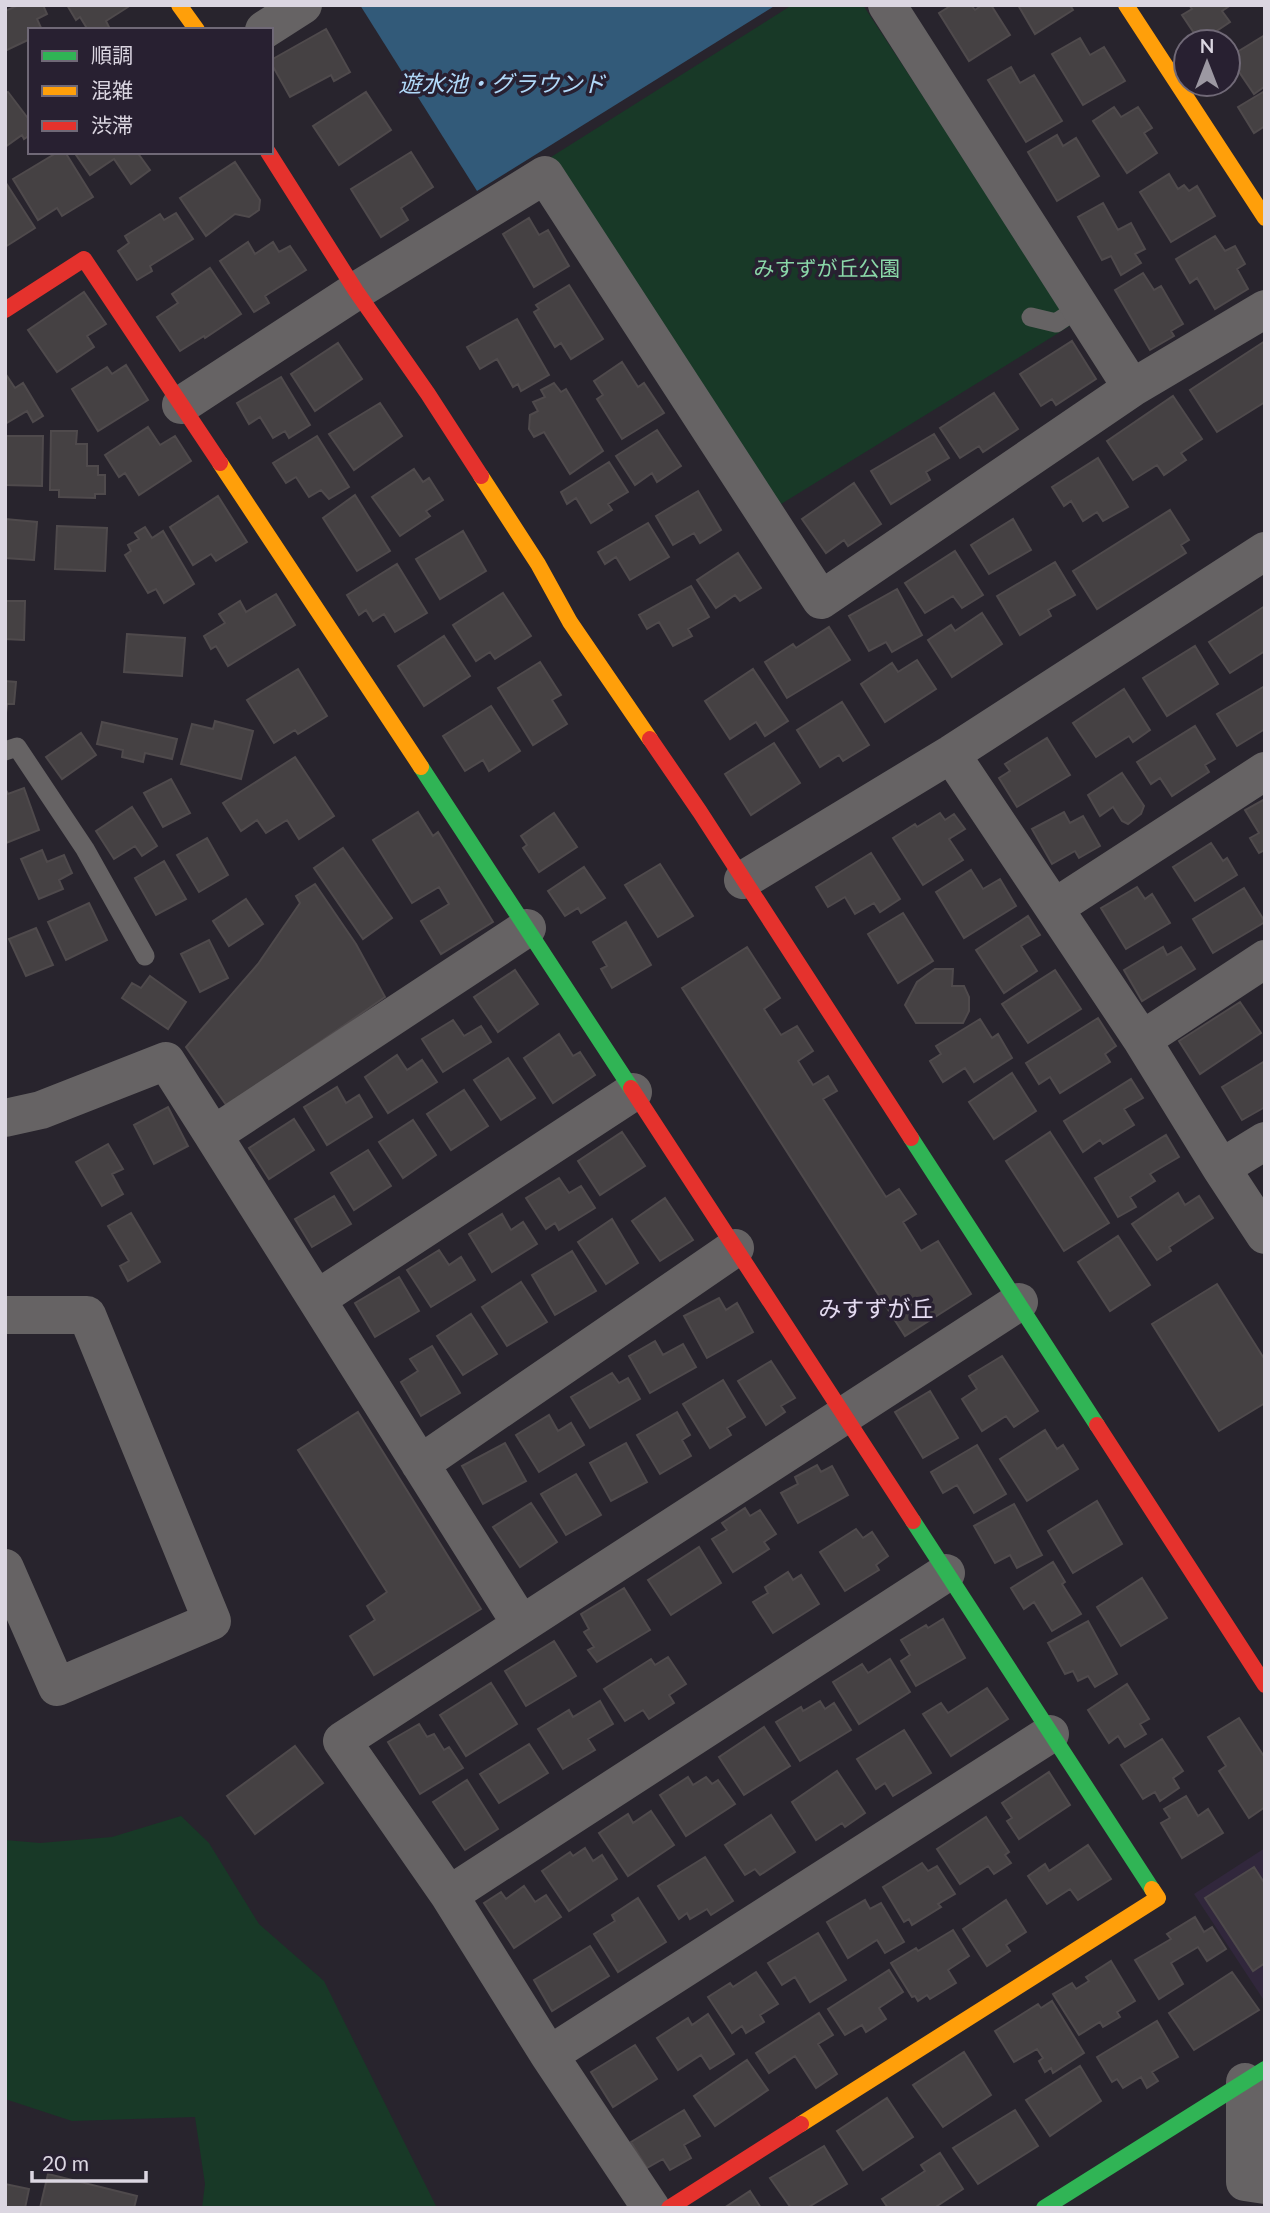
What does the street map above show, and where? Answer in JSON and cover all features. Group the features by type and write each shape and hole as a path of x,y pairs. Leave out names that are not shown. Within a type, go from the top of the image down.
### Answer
{"street":[{"path":"179,5 196,28"},
{"path":"267,28 303,5"},
{"path":"887,5 980,167 1080,307 1132,388"},
{"path":"1126,5 1265,218"},
{"path":"269,154 356,291 428,394 538,564 570,622 700,812 1265,1685"},
{"path":"181,405 356,291 545,175 557,182 709,417 821,600 1132,388 1265,309"},
{"path":"5,310 84,259 527,928 1158,1898 669,2208"},
{"path":"743,880 951,754 1265,551"},
{"path":"951,754 1142,1040 1265,1235"},
{"path":"1054,908 1265,771"},
{"path":"213,1135 527,928"},
{"path":"1142,1040 1265,959"},
{"path":"5,1118 41,1110 166,1061 521,1625"},
{"path":"317,1299 633,1092"},
{"path":"1221,1168 1265,1141"},
{"path":"420,1464 735,1248"},
{"path":"651,2208 549,2055 449,1895 342,1741 1019,1302"},
{"path":"5,1315 87,1315 212,1621 57,1687 5,1568"},
{"path":"449,1895 946,1573"},
{"path":"549,2055 1050,1734"},
{"path":"1251,2192 1255,2076"},
{"path":"1044,2208 1255,2076"}],"lane":[{"path":"1031,317 1056,323 1080,307"},
{"path":"5,751 17,747 85,849 145,956"}],"shaded area":[{"path":"1265,1848 1265,2002 1194,1894"}],"green space":[{"name":"みすずが丘公園","path":"792,5 863,5 1073,324 773,509 551,157"},
{"path":"181,1816 209,1843 259,1924 324,1981 437,2208 202,2208 205,2184 195,2117 72,2121 5,2099 5,1840 40,1843 112,1837"}],"water":[{"name":"遊水池・グラウンド","path":"360,5 776,5 477,191"}],"building":[{"path":"19,5 43,5 47,14 37,19 41,28 28,28 28,40 5,51 5,11"},
{"path":"67,5 131,5 106,21 107,28 87,28 80,17 76,20"},
{"path":"952,5 971,5 975,10 982,5 991,5 1010,35 969,61 939,13"},
{"path":"1018,5 1070,5 1073,10 1035,34"},
{"path":"1189,5 1231,5 1222,11 1230,22 1221,28 1191,28 1182,15 1192,9"},
{"path":"326,29 350,72 334,81 331,75 290,97 273,67 273,59"},
{"path":"1265,35 1265,89 1264,87 1254,94 1242,76 1242,49"},
{"path":"1080,38 1090,55 1104,47 1125,81 1083,105 1052,54"},
{"path":"1011,67 1020,83 1034,75 1062,121 1026,142 988,80"},
{"path":"8,92 28,118 28,136 24,139 22,135 5,147 5,93"},
{"path":"366,92 391,130 339,165 313,126"},
{"path":"1263,92 1265,126 1254,133 1238,107"},
{"path":"1114,107 1121,117 1138,107 1152,128 1144,133 1157,153 1127,173 1093,121"},
{"path":"1057,135 1063,146 1076,138 1099,176 1057,201 1028,152"},
{"path":"411,152 433,187 401,208 408,220 381,237 351,189"},
{"path":"55,154 66,154 93,197 62,216 57,208 38,220 13,179"},
{"path":"75,154 138,154 150,170 131,184 114,159 90,175"},
{"path":"235,162 260,200 259,210 249,217 235,214 206,236 180,198"},
{"path":"1169,174 1178,189 1184,185 1189,191 1197,186 1215,216 1171,242 1140,192"},
{"path":"5,184 35,228 5,247"},
{"path":"1103,203 1118,230 1131,223 1145,249 1135,254 1141,263 1121,275 1111,256 1102,260 1078,217"},
{"path":"176,213 193,239 150,266 152,271 137,280 118,251 129,243 125,236 160,214 164,220"},
{"path":"529,218 539,235 548,230 569,266 534,287 503,234"},
{"path":"1215,236 1225,251 1235,246 1245,264 1237,269 1248,289 1215,309 1197,278 1190,283 1176,259"},
{"path":"248,242 255,254 273,242 279,252 290,246 306,270 265,296 269,303 254,312 220,261"},
{"path":"210,268 241,314 180,351 157,317 178,303 172,294"},
{"path":"1143,273 1154,290 1161,286 1183,324 1171,331 1174,336 1150,350 1115,290"},
{"path":"569,285 603,339 571,359 561,343 555,347 534,312 539,309 536,305"},
{"path":"84,292 106,324 87,336 94,347 57,372 28,330"},
{"path":"517,319 549,375 521,391 518,384 513,387 497,359 480,369 467,347"},
{"path":"1072,341 1096,379 1056,405 1052,399 1041,406 1020,374"},
{"path":"1265,341 1265,402 1217,432 1190,390"},
{"path":"338,343 362,379 315,411 291,374"},
{"path":"622,362 638,387 644,383 664,413 622,439 597,399 603,395 594,381"},
{"path":"126,365 148,400 98,431 72,389 107,367 112,374"},
{"path":"5,373 15,388 23,383 43,416 33,422 27,411 5,424"},
{"path":"281,377 310,425 289,438 285,431 273,438 260,417 249,424 237,403"},
{"path":"554,383 561,392 566,389 603,451 570,474 544,432 534,437 529,429 530,415 538,411 533,402 545,397 541,390"},
{"path":"994,393 1018,429 983,452 979,446 960,458 940,428"},
{"path":"1173,396 1202,439 1181,453 1186,460 1164,475 1157,465 1133,480 1107,441"},
{"path":"380,403 402,436 354,470 329,434"},
{"path":"148,427 160,445 175,436 191,461 139,495 125,473 119,477 105,455"},
{"path":"657,430 681,466 657,482 652,473 635,485 616,456"},
{"path":"51,431 77,431 76,444 87,444 87,466 98,466 98,475 105,475 105,494 95,494 95,498 59,497 59,490 50,490"},
{"path":"934,434 949,458 926,472 930,480 891,504 871,471"},
{"path":"5,436 43,436 42,486 5,485"},
{"path":"317,436 349,487 329,499 321,490 309,497 296,477 286,483 273,463"},
{"path":"1098,458 1128,507 1103,521 1097,512 1083,521 1071,501 1064,506 1052,487"},
{"path":"609,462 628,492 608,504 612,510 591,523 576,498 567,504 561,492"},
{"path":"414,469 423,482 429,478 443,500 426,511 430,516 400,536 372,497"},
{"path":"854,483 881,524 848,546 844,540 826,553 802,519"},
{"path":"698,491 721,530 700,543 694,533 673,545 656,516"},
{"path":"355,495 390,551 357,571 323,518"},
{"path":"218,496 247,542 216,561 211,554 193,565 170,527"},
{"path":"1170,510 1189,540 1181,545 1186,553 1097,609 1073,571"},
{"path":"5,519 37,522 34,560 5,558"},
{"path":"1013,519 1031,550 989,574 971,545"},
{"path":"648,523 669,557 630,580 616,557 605,564 598,552"},
{"path":"57,526 107,528 105,571 55,569"},
{"path":"145,527 152,538 163,531 194,584 164,603 156,589 148,593 125,555 131,551 128,545 139,539 135,533"},
{"path":"463,531 486,571 440,599 416,559"},
{"path":"955,551 983,595 962,608 953,596 925,613 905,583"},
{"path":"738,553 761,588 740,601 735,595 716,608 697,580"},
{"path":"1055,562 1075,595 1048,610 1051,616 1020,635 997,596"},
{"path":"397,564 427,613 395,632 384,614 373,621 366,610 359,615 347,595"},
{"path":"691,586 709,617 688,629 692,636 673,646 659,622 647,629 639,615"},
{"path":"897,589 922,635 892,652 886,642 869,651 849,616"},
{"path":"503,593 531,636 495,659 490,652 476,661 453,625"},
{"path":"276,594 295,625 228,666 216,646 211,649 204,636 225,623 219,614 240,601 246,612"},
{"path":"5,601 25,601 24,640 5,639"},
{"path":"1265,606 1265,651 1230,673 1209,642"},
{"path":"982,613 1002,644 952,677 928,640 951,625 955,631"},
{"path":"829,627 850,660 787,698 765,662 793,644 796,648"},
{"path":"127,634 185,638 182,676 124,672"},
{"path":"444,636 470,676 424,706 398,666"},
{"path":"1195,646 1218,684 1167,716 1143,678"},
{"path":"917,660 936,689 885,722 861,684 892,663 898,672"},
{"path":"540,662 561,695 552,700 567,724 533,745 498,688"},
{"path":"298,669 327,716 298,734 295,730 274,743 247,700"},
{"path":"753,669 788,721 765,736 756,722 730,739 705,701"},
{"path":"5,681 16,682 14,704 7,704 5,722"},
{"path":"1265,686 1265,729 1237,746 1217,714"},
{"path":"1124,689 1150,730 1133,742 1129,736 1096,757 1073,723"},
{"path":"842,702 869,745 843,761 839,755 820,767 797,730"},
{"path":"491,706 520,751 489,771 483,760 465,771 443,736"},
{"path":"215,721 253,731 241,779 181,764 192,724 213,729"},
{"path":"102,722 177,739 172,759 145,753 143,762 122,757 123,750 97,744"},
{"path":"1195,726 1215,759 1205,765 1209,772 1172,796 1160,778 1151,784 1137,762"},
{"path":"81,733 96,755 62,779 46,757"},
{"path":"1047,738 1070,775 1017,807 999,778 1010,771 1005,764"},
{"path":"774,743 800,783 751,815 725,774"},
{"path":"295,757 334,816 299,839 287,820 266,833 257,820 241,831 223,803"},
{"path":"1122,773 1144,806 1141,814 1128,824 1122,821 1113,807 1100,816 1088,795"},
{"path":"171,779 190,813 163,827 144,793"},
{"path":"5,788 8,794 24,788 39,830 6,843"},
{"path":"1265,799 1265,850 1259,853 1250,838 1259,833 1245,810"},
{"path":"132,807 157,846 142,856 135,846 114,859 96,831"},
{"path":"418,812 433,836 438,832 493,922 441,954 421,921 449,904 439,887 412,903 373,840"},
{"path":"1064,812 1070,823 1083,816 1100,846 1079,858 1075,851 1052,864 1032,829"},
{"path":"554,813 577,847 539,872 523,848 527,845 521,836"},
{"path":"940,813 945,820 954,814 965,829 949,839 963,860 923,885 893,838"},
{"path":"207,838 228,875 199,892 177,855"},
{"path":"1211,843 1223,861 1227,858 1237,875 1195,901 1173,867"},
{"path":"343,848 392,918 363,939 314,868"},
{"path":"42,850 47,862 64,855 72,873 59,880 63,889 39,899 21,859"},
{"path":"871,853 900,899 880,912 874,903 855,914 845,897 828,907 816,887"},
{"path":"164,861 186,899 156,915 135,878"},
{"path":"660,864 693,916 658,937 625,885"},
{"path":"584,867 605,898 581,913 578,908 565,916 548,891"},
{"path":"971,870 983,889 1000,879 1016,906 964,938 936,892"},
{"path":"315,884 356,944 385,997 227,1106 186,1047 258,964 300,903 296,896"},
{"path":"1137,887 1145,899 1152,894 1170,923 1126,949 1101,908"},
{"path":"1244,888 1265,922 1213,953 1193,919"},
{"path":"246,899 263,924 229,946 213,921"},
{"path":"89,903 107,940 66,960 48,922"},
{"path":"903,913 933,961 898,983 868,934"},
{"path":"1028,916 1040,935 1021,946 1037,971 1004,993 976,950"},
{"path":"626,922 651,965 612,988 601,969 607,966 593,942"},
{"path":"36,928 53,965 26,976 9,939"},
{"path":"209,940 228,978 200,992 181,954"},
{"path":"747,947 780,998 764,1009 781,1035 797,1026 813,1051 798,1061 813,1085 828,1076 837,1091 823,1099 886,1197 899,1189 916,1214 903,1222 921,1251 938,1241 971,1294 905,1336 682,988"},
{"path":"1163,947 1167,955 1181,947 1195,969 1142,1001 1124,970"},
{"path":"935,969 953,969 952,986 964,986 969,997 969,1011 963,1023 916,1023 905,1005 917,982"},
{"path":"515,970 538,1004 498,1032 474,997"},
{"path":"1055,970 1081,1009 1028,1043 1002,1004"},
{"path":"150,976 186,1002 168,1029 122,998 132,983 141,988"},
{"path":"1240,1002 1261,1033 1200,1074 1179,1041"},
{"path":"1098,1018 1116,1046 1105,1054 1110,1062 1060,1093 1050,1077 1039,1084 1026,1063"},
{"path":"980,1019 992,1038 998,1034 1012,1058 974,1082 965,1068 943,1082 930,1061 941,1054 936,1046"},
{"path":"453,1020 464,1036 481,1026 491,1042 443,1072 422,1039"},
{"path":"559,1034 573,1056 580,1052 595,1075 553,1103 524,1058"},
{"path":"397,1055 407,1070 422,1060 437,1082 388,1113 365,1077"},
{"path":"508,1058 535,1098 501,1120 474,1080"},
{"path":"1265,1061 1265,1107 1242,1120 1222,1087"},
{"path":"1012,1073 1036,1111 994,1139 969,1102"},
{"path":"1131,1079 1143,1098 1124,1109 1134,1125 1103,1144 1100,1140 1083,1152 1064,1121"},
{"path":"337,1087 346,1103 359,1095 372,1117 327,1145 304,1107"},
{"path":"464,1090 488,1126 451,1150 427,1114"},
{"path":"168,1107 188,1146 154,1164 134,1125"},
{"path":"294,1119 314,1150 269,1179 249,1148"},
{"path":"413,1120 436,1155 403,1178 379,1142"},
{"path":"622,1132 645,1166 600,1195 578,1161"},
{"path":"1050,1132 1109,1223 1064,1251 1006,1161"},
{"path":"1166,1135 1179,1157 1150,1174 1155,1181 1130,1197 1136,1207 1118,1217 1095,1178"},
{"path":"108,1144 123,1169 112,1174 123,1194 102,1206 76,1162"},
{"path":"368,1150 391,1186 354,1210 331,1173"},
{"path":"559,1178 569,1193 581,1186 595,1208 559,1230 555,1223 546,1229 526,1198"},
{"path":"1178,1193 1185,1205 1199,1196 1213,1218 1169,1247 1171,1251 1157,1260 1132,1224"},
{"path":"334,1196 351,1224 312,1247 295,1219"},
{"path":"665,1198 693,1240 660,1261 632,1221"},
{"path":"131,1213 160,1262 128,1281 120,1266 129,1261 108,1226"},
{"path":"502,1214 511,1230 523,1222 537,1244 492,1272 469,1234"},
{"path":"612,1219 638,1263 606,1284 578,1242"},
{"path":"1118,1236 1150,1285 1110,1311 1078,1262"},
{"path":"439,1250 449,1265 461,1257 475,1280 431,1307 407,1270"},
{"path":"572,1251 596,1291 555,1315 532,1275"},
{"path":"399,1277 419,1311 375,1337 355,1303"},
{"path":"521,1282 547,1322 507,1346 482,1307"},
{"path":"1217,1284 1265,1360 1265,1403 1219,1431 1152,1324"},
{"path":"719,1298 726,1310 737,1303 753,1332 707,1358 684,1316"},
{"path":"471,1314 497,1354 463,1375 437,1336"},
{"path":"655,1341 663,1355 683,1344 696,1367 650,1393 629,1356"},
{"path":"432,1346 460,1393 421,1416 401,1382 418,1371 410,1359"},
{"path":"1002,1356 1038,1411 1014,1427 1006,1416 982,1431 962,1399 977,1389 969,1376"},
{"path":"771,1361 795,1398 781,1406 785,1412 766,1425 738,1381"},
{"path":"612,1373 619,1383 628,1378 640,1399 590,1428 571,1397"},
{"path":"723,1380 745,1417 727,1428 731,1435 710,1448 683,1404"},
{"path":"930,1391 958,1438 923,1458 895,1412"},
{"path":"358,1412 481,1609 374,1675 350,1636 375,1620 367,1606 387,1592 298,1450"},
{"path":"677,1412 690,1435 682,1440 691,1456 660,1474 637,1435"},
{"path":"549,1415 558,1431 571,1423 584,1445 539,1472 516,1435"},
{"path":"1045,1430 1057,1449 1063,1445 1078,1469 1027,1501 1000,1459"},
{"path":"505,1443 526,1481 483,1504 462,1466"},
{"path":"626,1443 647,1482 611,1501 590,1463"},
{"path":"977,1445 1006,1494 974,1513 957,1485 943,1493 931,1472"},
{"path":"817,1465 821,1472 832,1466 848,1495 798,1523 781,1493 798,1484 795,1477"},
{"path":"576,1474 601,1515 566,1535 541,1494"},
{"path":"1097,1501 1122,1544 1073,1573 1048,1531"},
{"path":"531,1503 557,1542 520,1567 493,1527"},
{"path":"1014,1504 1042,1555 1017,1568 1010,1555 995,1563 974,1526"},
{"path":"745,1508 750,1516 760,1510 776,1534 764,1542 769,1549 733,1572 712,1539 727,1530 722,1523"},
{"path":"856,1529 863,1538 872,1532 888,1556 876,1565 879,1570 845,1591 820,1552"},
{"path":"699,1547 721,1583 671,1615 648,1580"},
{"path":"1053,1562 1065,1582 1062,1584 1081,1614 1052,1631 1034,1602 1024,1609 1011,1588"},
{"path":"788,1572 793,1580 801,1575 819,1604 773,1633 753,1602 768,1593 765,1587"},
{"path":"1142,1578 1167,1618 1121,1646 1097,1607"},
{"path":"624,1588 650,1630 597,1662 588,1650 594,1647 584,1632 589,1629 581,1614"},
{"path":"943,1619 965,1658 916,1686 901,1661 910,1655 901,1640 926,1625 928,1628"},
{"path":"1088,1621 1117,1674 1095,1687 1088,1676 1078,1681 1073,1671 1065,1674 1048,1643"},
{"path":"554,1641 576,1676 526,1706 505,1671"},
{"path":"668,1657 686,1684 669,1695 674,1703 649,1719 643,1710 625,1721 604,1689 651,1659 655,1665"},
{"path":"890,1659 910,1692 859,1724 833,1682 862,1664 868,1673"},
{"path":"491,1683 517,1724 466,1756 440,1715"},
{"path":"1127,1684 1149,1719 1140,1724 1146,1734 1125,1747 1118,1736 1109,1743 1088,1710"},
{"path":"987,1688 1008,1719 951,1756 923,1714 941,1703 948,1713"},
{"path":"600,1701 613,1724 588,1739 595,1750 563,1769 538,1729 569,1710 573,1717"},
{"path":"820,1701 825,1709 834,1703 851,1730 800,1761 776,1722 801,1707 803,1711"},
{"path":"1239,1718 1265,1758 1265,1807 1249,1818 1219,1771 1226,1766 1208,1737"},
{"path":"419,1724 427,1737 434,1734 444,1750 449,1747 463,1768 420,1794 388,1742"},
{"path":"764,1727 790,1766 744,1795 719,1757"},
{"path":"904,1730 931,1773 893,1796 885,1783 876,1789 857,1759"},
{"path":"1162,1739 1183,1771 1173,1778 1179,1788 1160,1801 1155,1792 1143,1799 1121,1765"},
{"path":"529,1744 548,1773 499,1803 480,1774"},
{"path":"295,1746 323,1783 255,1834 227,1796"},
{"path":"837,1771 865,1813 845,1827 842,1823 816,1840 792,1802"},
{"path":"1049,1772 1070,1805 1019,1839 1007,1821 1012,1818 1002,1803"},
{"path":"688,1777 693,1785 706,1777 712,1784 718,1780 735,1804 686,1836 660,1795"},
{"path":"467,1780 498,1829 465,1850 433,1802"},
{"path":"1186,1796 1198,1816 1208,1809 1223,1833 1182,1858 1161,1823 1170,1818 1164,1809"},
{"path":"651,1811 674,1845 628,1876 599,1833 628,1814 633,1823"},
{"path":"771,1815 795,1852 760,1875 755,1869 745,1875 725,1845"},
{"path":"986,1817 1009,1852 1005,1855 1011,1863 994,1874 988,1866 960,1884 937,1849"},
{"path":"1088,1845 1111,1879 1078,1900 1070,1889 1047,1904 1028,1876 1045,1864 1049,1871"},
{"path":"585,1848 593,1861 602,1855 617,1879 569,1911 542,1871 570,1852 573,1856"},
{"path":"705,1857 733,1901 711,1915 707,1909 690,1919 687,1913 679,1919 658,1886"},
{"path":"922,1863 928,1871 937,1866 955,1894 938,1904 941,1907 912,1925 909,1919 904,1922 883,1887"},
{"path":"1254,1867 1265,1884 1265,1963 1253,1971 1205,1898"},
{"path":"524,1886 535,1902 546,1895 561,1917 514,1948 484,1903 501,1892 506,1899"},
{"path":"638,1898 666,1942 618,1972 594,1934 615,1921 612,1915"},
{"path":"865,1900 870,1909 881,1903 904,1942 885,1953 877,1940 848,1958 827,1922"},
{"path":"1006,1900 1026,1932 1006,1945 1010,1951 987,1966 963,1929"},
{"path":"1195,1917 1204,1932 1212,1927 1226,1949 1207,1961 1198,1947 1171,1963 1183,1984 1159,1999 1135,1960 1171,1939 1167,1934"},
{"path":"953,1930 969,1956 948,1970 956,1983 930,1999 927,1995 918,2001 915,1996 912,1997 891,1963"},
{"path":"818,1933 846,1980 810,2002 795,1977 782,1985 768,1963"},
{"path":"590,1946 609,1976 552,2011 534,1980"},
{"path":"1111,1961 1135,2001 1117,2012 1120,2017 1103,2027 1100,2022 1079,2035 1053,1994 1072,1983 1076,1989 1089,1981 1086,1977"},
{"path":"889,1970 903,1992 879,2008 886,2019 866,2032 862,2025 845,2035 828,2009"},
{"path":"756,1972 778,2004 760,2015 764,2022 746,2033 742,2026 732,2033 708,1997 730,1983 733,1987"},
{"path":"1232,1972 1259,2010 1194,2050 1169,2013"},
{"path":"1052,2001 1084,2053 1053,2073 1051,2068 1045,2072 1039,2061 1043,2058 1037,2049 1014,2062 995,2031 1038,2004 1041,2008"},
{"path":"819,2013 833,2035 818,2044 837,2074 816,2088 795,2056 769,2073 756,2053"},
{"path":"708,2014 734,2054 710,2069 701,2055 678,2070 657,2038 688,2018 692,2025"},
{"path":"1157,2021 1178,2057 1152,2072 1158,2081 1147,2088 1141,2077 1123,2088 1117,2079 1112,2082 1097,2057"},
{"path":"635,2045 657,2079 613,2107 591,2072"},
{"path":"964,2052 991,2095 943,2127 913,2085"},
{"path":"747,2060 768,2090 715,2126 694,2096"},
{"path":"1080,2066 1101,2101 1050,2136 1026,2100"},
{"path":"887,2098 913,2137 863,2170 837,2131"},
{"path":"684,2110 700,2136 684,2145 691,2158 670,2170 663,2159 647,2168 631,2142"},
{"path":"1015,2110 1038,2146 978,2184 953,2148"},
{"path":"824,2146 847,2184 807,2208 791,2208 770,2178"},
{"path":"940,2153 963,2189 934,2208 888,2208 882,2199 925,2171 921,2165"},
{"path":"48,2174 137,2196 134,2208 40,2208"},
{"path":"5,2184 29,2189 25,2208 5,2208"},
{"path":"750,2191 761,2208 724,2208"}],"traffic: fast":[{"path":"421,767 631,1088"},
{"path":"911,1138 1097,1425"},
{"path":"913,1521 1152,1889"},
{"path":"1044,2208 1265,2069"}],"traffic: slow":[{"path":"179,5 196,28"},
{"path":"1126,5 1265,218"},
{"path":"220,463 421,767"},
{"path":"481,476 538,564 570,622 650,739"},
{"path":"801,2124 1158,1898 1152,1889"}],"traffic: jam":[{"path":"269,154 356,291 481,476"},
{"path":"5,310 84,259 220,463"},
{"path":"650,739 911,1138"},
{"path":"631,1088 913,1521"},
{"path":"1097,1425 1265,1685"},
{"path":"669,2208 801,2124"}],"district":[{"name":"みすずが丘","path":"876,1309"}]}
